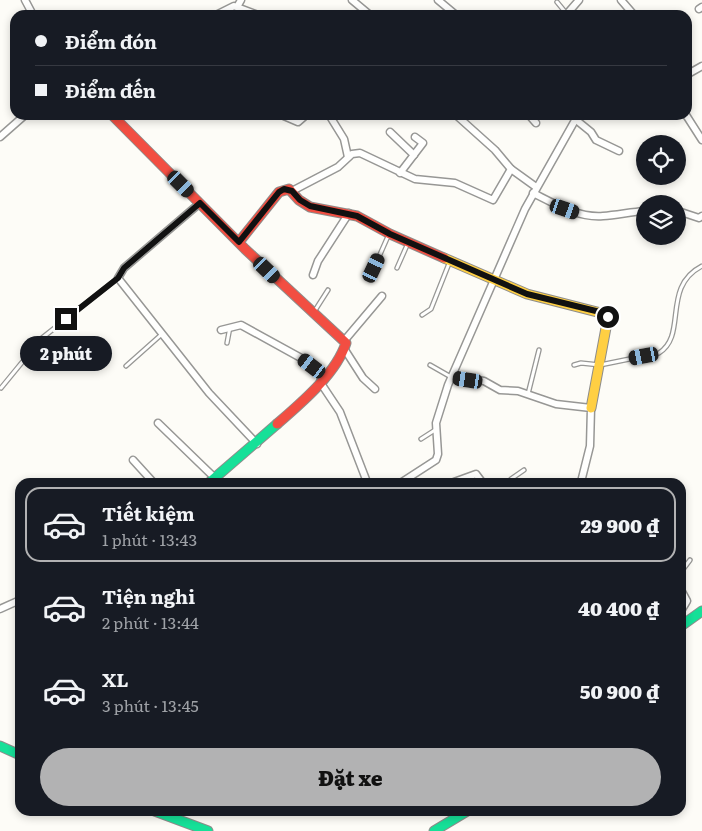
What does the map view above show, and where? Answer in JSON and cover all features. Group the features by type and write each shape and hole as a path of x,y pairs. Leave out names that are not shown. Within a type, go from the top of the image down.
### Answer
{"street":[{"path":"229,10 237,7 241,0"},
{"path":"352,0 364,10"},
{"path":"438,0 450,10"},
{"path":"570,10 579,0"},
{"path":"621,0 630,10"},
{"path":"237,7 245,10"},
{"path":"0,137 19,120"},
{"path":"121,120 239,242 314,312 345,345 363,378 375,389"},
{"path":"334,120 344,138 348,157"},
{"path":"461,120 494,150 511,170 535,190 565,209 588,216 636,212"},
{"path":"408,478 436,460 438,454 436,430 439,411 452,377 535,190 575,120"},
{"path":"580,120 596,140 620,151"},
{"path":"689,120 702,140"},
{"path":"390,132 414,155"},
{"path":"400,173 423,143 415,136"},
{"path":"292,191 333,170 348,157 360,153 415,179 455,183 493,200 511,170"},
{"path":"239,242 279,192 284,189 292,191 300,200 310,206 349,213 493,281 527,294 606,314 608,317 591,408 590,446 582,478"},
{"path":"200,203 124,268 118,278 209,393 257,444"},
{"path":"314,275 318,260 349,213"},
{"path":"686,214 699,218 702,216"},
{"path":"218,478 288,416 322,378 382,296"},
{"path":"221,330 230,326 241,325 301,358 322,378 340,412 365,478"},
{"path":"452,377 484,381 500,390 528,395 556,404 591,408"},
{"path":"158,423 212,478"},
{"path":"133,460 149,478"},
{"path":"465,478 476,474 479,478"},
{"path":"0,609 15,602"},
{"path":"686,622 702,611"},
{"path":"0,746 15,753"},
{"path":"168,816 208,831"},
{"path":"434,831 459,816"}],"lane":[{"path":"557,2 563,10"},
{"path":"374,268 390,234"},
{"path":"396,268 409,242"},
{"path":"422,315 431,309 450,260"},
{"path":"574,365 581,363 600,365 659,353 665,350 672,332 677,298 684,281 691,272 702,266"},
{"path":"1,388 42,338 118,278"},
{"path":"314,312 328,290"},
{"path":"227,343 230,326"},
{"path":"126,366 162,334"},
{"path":"528,395 540,350"},
{"path":"430,365 452,377"},
{"path":"421,439 436,430"},
{"path":"513,478 524,470"},
{"path":"686,565 690,560"}],"traffic: fast":[{"path":"215,478 277,424"},
{"path":"686,622 702,611"},
{"path":"0,746 15,753"},
{"path":"168,816 208,831"},
{"path":"434,831 459,816"}],"traffic: slow":[{"path":"444,258 527,294 605,314 608,317 591,408"}],"traffic: jam":[{"path":"117,120 245,249 346,343 341,355 326,377 277,424"},
{"path":"239,242 279,192 289,189 299,200 310,207 357,216 390,234 444,258"}],"route":[{"path":"66,319 118,278 124,268 200,203 239,242 279,192 284,189 289,189 300,200 310,206 357,216 390,234 493,281 527,294 600,312 608,317"}]}
